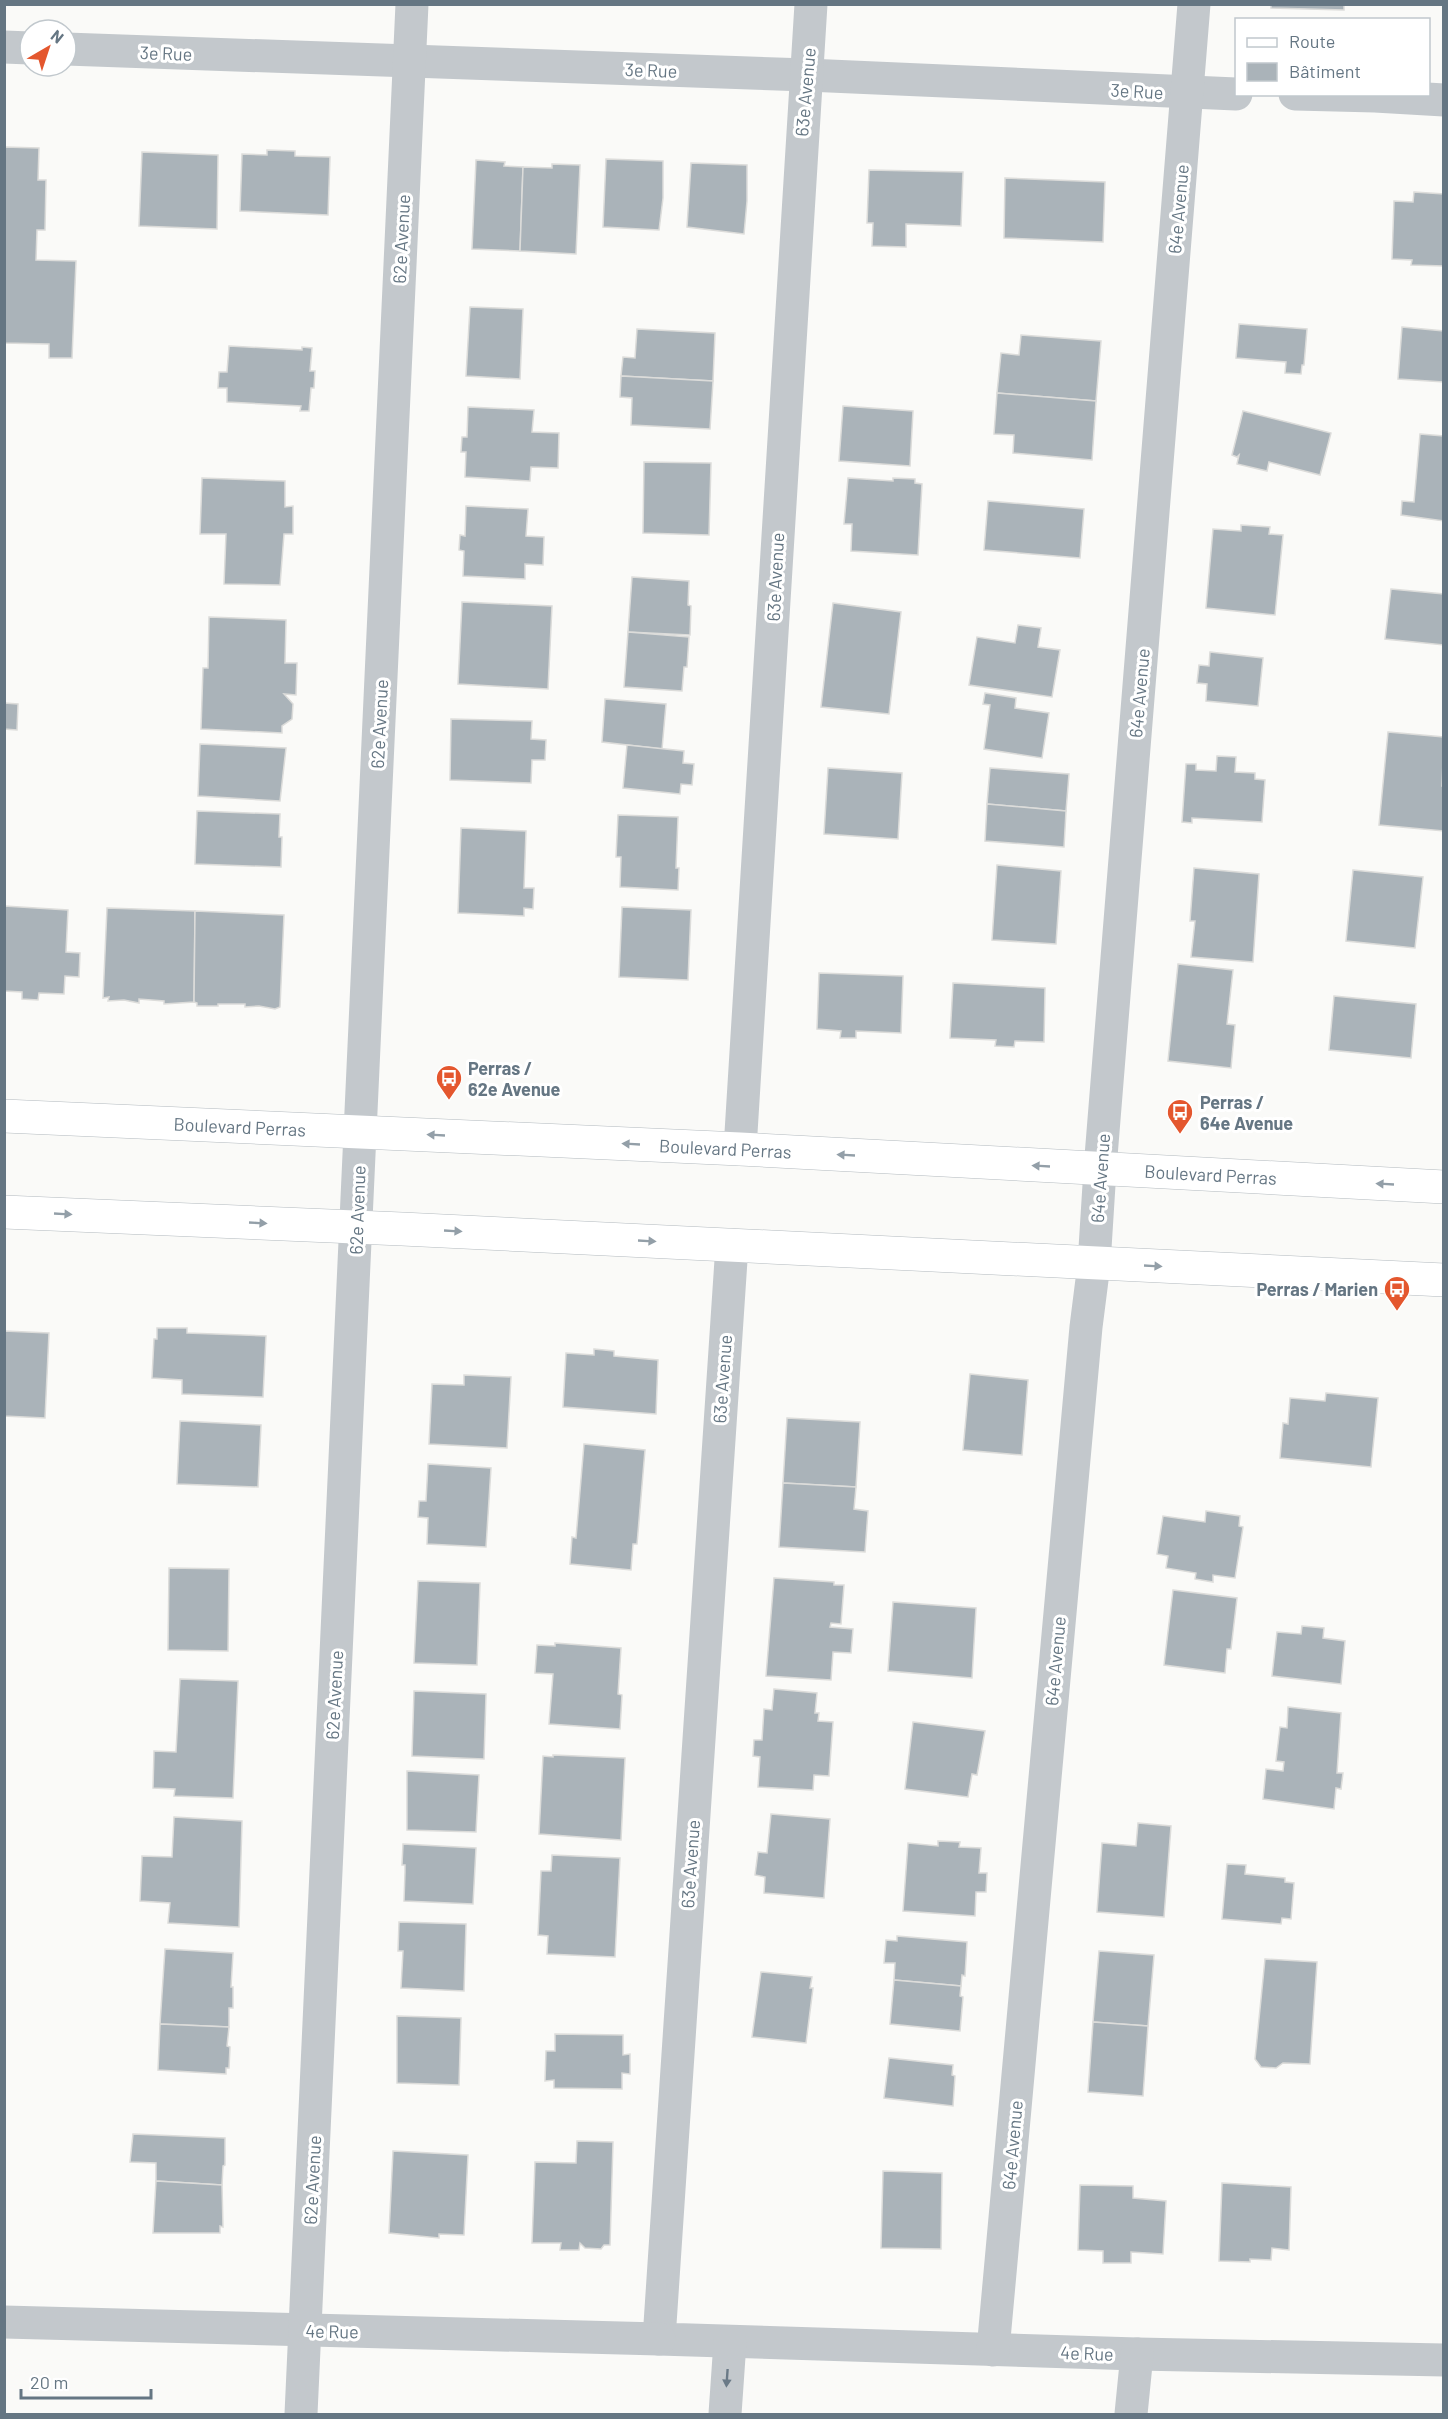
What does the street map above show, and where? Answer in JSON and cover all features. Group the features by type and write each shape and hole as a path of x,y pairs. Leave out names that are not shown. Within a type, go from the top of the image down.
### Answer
{"main road":[{"name":"Boulevard Perras","path":"4,1116 740,1149 1443,1187"},
{"path":"4,1212 1443,1280"}],"street":[{"name":"62e Avenue","path":"301,2415 412,4"},
{"name":"63e Avenue","path":"740,1149 811,4"},
{"name":"64e Avenue","path":"993,2350 1086,1327 1094,1264 1194,4"},
{"name":"3e Rue","path":"78,49 807,75 1235,94"},
{"path":"1376,96 1443,100"},
{"name":"63e Avenue","path":"659,2339 732,1245"},
{"name":"4e Rue","path":"4,2322 659,2339"},
{"path":"659,2339 730,2342 725,2415"},
{"name":"4e Rue","path":"730,2342 1443,2360"},
{"path":"1131,2415 1137,2354"}],"building":[{"path":"1271,4 1344,4 1344,10 1271,8"},
{"path":"4,147 39,148 38,180 46,180 45,230 37,230 36,260 76,261 72,358 49,358 49,344 4,343"},
{"path":"267,150 295,151 295,156 330,157 328,215 240,211 242,154 267,155"},
{"path":"142,152 218,155 217,229 139,226"},
{"path":"606,159 663,161 663,198 659,230 603,227"},
{"path":"476,160 505,162 504,166 523,167 520,251 472,249"},
{"path":"691,163 747,165 744,234 687,227"},
{"path":"552,164 580,165 576,254 520,251 523,167 552,168"},
{"path":"869,170 963,172 961,226 906,224 906,247 872,246 873,223 867,223"},
{"path":"1005,178 1105,182 1103,242 1004,238"},
{"path":"1414,192 1444,194 1444,266 1411,265 1412,260 1392,259 1394,201 1413,202"},
{"path":"470,307 523,309 520,379 466,376"},
{"path":"1239,324 1307,329 1301,374 1285,373 1286,362 1236,358"},
{"path":"1402,327 1444,331 1444,382 1398,379"},
{"path":"637,329 715,333 713,381 621,376 623,357 635,358"},
{"path":"1021,335 1101,341 1096,401 997,393 1001,353 1019,355"},
{"path":"229,346 302,350 302,347 312,348 310,371 315,371 309,411 300,411 301,406 227,402 227,388 218,388 219,372 227,372"},
{"path":"621,376 713,381 710,429 631,425 632,398 620,397"},
{"path":"997,393 1096,401 1092,460 1013,453 1014,435 994,434"},
{"path":"843,406 913,411 910,466 839,461"},
{"path":"468,407 534,410 532,432 559,433 558,468 531,467 530,481 465,477 466,452 461,452 462,437 467,437"},
{"path":"1243,411 1331,433 1320,475 1269,462 1267,471 1237,464 1239,455 1237,457 1232,455"},
{"path":"1420,434 1444,436 1444,521 1401,515 1402,501 1414,502"},
{"path":"644,462 711,463 709,535 643,533"},
{"path":"202,478 285,481 285,507 293,506 293,534 284,534 280,585 224,584 226,534 200,534"},
{"path":"848,478 893,481 893,478 915,479 915,483 922,484 918,555 851,551 852,524 844,524"},
{"path":"988,501 1084,509 1080,558 984,550"},
{"path":"466,506 528,509 526,536 544,537 543,565 525,564 525,579 463,576 464,551 459,550 460,535 465,536"},
{"path":"1241,525 1270,527 1269,534 1283,535 1275,615 1206,608 1213,529 1241,531"},
{"path":"632,577 689,581 690,635 628,632"},
{"path":"1391,589 1444,594 1444,645 1385,639"},
{"path":"462,602 552,606 548,689 458,684"},
{"path":"833,603 901,612 889,714 821,707"},
{"path":"209,617 286,620 285,663 297,663 296,695 284,694 293,704 292,719 282,726 282,733 201,729 203,668 208,668"},
{"path":"1018,625 1041,628 1038,647 1060,650 1052,697 969,685 977,637 1015,643"},
{"path":"628,632 689,637 687,667 684,667 682,691 624,687"},
{"path":"1210,652 1263,658 1258,706 1206,701 1207,684 1197,683 1199,665 1209,666"},
{"path":"985,693 1016,698 1015,708 1049,713 1042,758 984,749 990,705 983,704"},
{"path":"605,699 666,704 662,749 602,742"},
{"path":"4,703 18,704 17,730 4,729"},
{"path":"451,719 532,721 531,739 546,740 545,760 532,760 531,783 450,780"},
{"path":"1388,732 1444,737 1442,786 1444,786 1444,831 1379,825"},
{"path":"200,744 286,748 280,801 198,796"},
{"path":"627,745 684,751 683,763 694,764 692,785 681,784 680,794 623,788"},
{"path":"1217,756 1236,757 1235,772 1255,773 1255,779 1265,780 1262,822 1192,818 1192,823 1182,822 1186,764 1196,764 1196,770 1216,771"},
{"path":"828,768 902,773 898,839 824,834"},
{"path":"990,768 1069,774 1066,811 987,804"},
{"path":"987,804 1066,811 1064,847 985,841"},
{"path":"197,811 280,814 281,867 195,864"},
{"path":"618,815 678,817 676,868 679,868 678,890 620,887 621,857 616,857"},
{"path":"461,828 526,831 524,888 534,888 533,909 524,908 524,916 458,913"},
{"path":"997,865 1061,871 1056,944 992,940"},
{"path":"1194,868 1259,874 1253,962 1191,957 1195,921 1190,921"},
{"path":"1353,870 1423,877 1415,948 1346,941"},
{"path":"4,906 68,910 66,952 80,953 79,977 65,976 64,994 39,993 38,1000 22,999 22,992 4,991"},
{"path":"622,907 691,910 688,980 619,977"},
{"path":"107,908 195,911 194,1002 164,1004 164,1001 139,999 139,1003 124,1000 108,1001 109,997 103,998"},
{"path":"195,911 284,915 280,1007 275,1009 259,1006 245,1007 245,1004 197,1006 194,1002"},
{"path":"1178,964 1233,970 1227,1024 1235,1025 1231,1068 1168,1061"},
{"path":"819,973 903,976 901,1033 856,1031 856,1038 840,1038 841,1031 817,1029"},
{"path":"953,983 1045,988 1044,1042 1015,1041 1014,1047 995,1046 996,1040 950,1038"},
{"path":"1334,996 1416,1004 1411,1058 1329,1050"},
{"path":"157,1328 187,1328 187,1333 266,1336 263,1397 182,1394 182,1380 152,1378 154,1339 157,1339"},
{"path":"4,1331 49,1333 45,1418 4,1416"},
{"path":"594,1349 614,1351 614,1356 658,1360 656,1414 563,1407 566,1353 594,1355"},
{"path":"970,1374 1028,1380 1022,1455 963,1450"},
{"path":"464,1375 511,1377 507,1448 429,1444 432,1384 464,1385"},
{"path":"1326,1393 1378,1398 1371,1467 1280,1458 1283,1423 1288,1424 1290,1398 1325,1401"},
{"path":"787,1418 860,1422 856,1487 783,1483"},
{"path":"180,1421 261,1425 258,1487 177,1484"},
{"path":"584,1444 645,1450 637,1544 633,1544 631,1570 570,1564 572,1537 576,1538"},
{"path":"428,1464 491,1468 486,1547 427,1544 428,1518 418,1517 419,1501 426,1501"},
{"path":"783,1483 856,1487 854,1509 868,1511 865,1552 779,1547"},
{"path":"1206,1511 1240,1516 1239,1526 1243,1527 1235,1578 1213,1575 1213,1582 1195,1579 1196,1573 1166,1568 1168,1556 1157,1554 1163,1516 1205,1522"},
{"path":"169,1568 229,1569 228,1651 168,1650"},
{"path":"774,1578 834,1582 834,1585 844,1585 841,1624 831,1623 830,1627 853,1629 851,1653 833,1652 831,1680 766,1676"},
{"path":"418,1581 480,1583 477,1665 414,1663"},
{"path":"1173,1590 1237,1598 1231,1649 1227,1649 1225,1673 1164,1665"},
{"path":"893,1602 976,1608 972,1678 888,1671"},
{"path":"1302,1626 1324,1628 1323,1638 1345,1641 1341,1684 1272,1676 1277,1632 1301,1634"},
{"path":"555,1643 621,1648 618,1694 622,1695 620,1729 549,1724 553,1674 535,1673 537,1645 555,1646"},
{"path":"180,1679 238,1681 233,1798 174,1796 175,1789 153,1788 154,1751 176,1752"},
{"path":"774,1689 817,1693 815,1713 819,1713 818,1721 833,1722 829,1776 814,1775 813,1790 758,1787 760,1757 753,1756 754,1740 762,1740 764,1709 772,1710"},
{"path":"414,1691 486,1694 484,1759 412,1756"},
{"path":"1288,1707 1341,1713 1337,1773 1343,1773 1341,1789 1336,1788 1334,1809 1263,1799 1266,1769 1283,1771 1284,1762 1276,1761 1280,1727 1287,1728"},
{"path":"913,1722 985,1731 977,1775 972,1774 968,1797 905,1789"},
{"path":"553,1755 625,1758 621,1840 539,1834 543,1756 553,1757"},
{"path":"407,1771 479,1775 476,1832 407,1830"},
{"path":"771,1814 830,1819 824,1898 764,1893 765,1877 755,1875 758,1852 767,1853"},
{"path":"174,1817 242,1821 239,1927 168,1923 170,1903 140,1901 142,1856 172,1857"},
{"path":"1138,1823 1171,1826 1164,1917 1097,1912 1102,1843 1136,1846"},
{"path":"938,1841 960,1842 959,1847 981,1848 979,1873 987,1873 986,1892 976,1892 975,1916 903,1911 908,1843 938,1846"},
{"path":"403,1844 476,1848 473,1904 404,1901"},
{"path":"552,1855 620,1858 615,1957 547,1954 548,1936 538,1935 541,1871 551,1871"},
{"path":"1227,1864 1246,1865 1245,1874 1285,1878 1285,1882 1294,1883 1291,1919 1282,1918 1281,1924 1222,1919"},
{"path":"399,1922 466,1924 464,1991 401,1988 403,1951 398,1951"},
{"path":"897,1936 967,1942 965,1976 962,1975 961,1986 894,1980 895,1963 884,1963 886,1940 897,1941"},
{"path":"165,1949 233,1953 231,1987 233,1987 233,2008 229,2008 229,2027 160,2024"},
{"path":"1099,1951 1154,1955 1148,2026 1093,2022"},
{"path":"1265,1959 1317,1962 1310,2064 1283,2063 1276,2068 1261,2067 1255,2059"},
{"path":"761,1972 812,1977 810,1988 813,1988 806,2043 752,2037"},
{"path":"894,1980 961,1986 960,1996 963,1997 960,2031 890,2024"},
{"path":"397,2016 461,2018 459,2085 397,2083"},
{"path":"1093,2022 1148,2026 1143,2096 1088,2092"},
{"path":"160,2024 229,2027 227,2046 230,2047 229,2068 226,2068 226,2074 158,2070"},
{"path":"555,2034 623,2035 623,2055 630,2054 630,2074 622,2073 622,2089 554,2088 554,2080 545,2081 546,2051 555,2051"},
{"path":"889,2058 953,2065 952,2075 955,2076 953,2106 884,2098"},
{"path":"133,2134 225,2138 222,2185 156,2181 156,2163 130,2162"},
{"path":"577,2141 613,2142 610,2245 604,2245 601,2249 585,2248 580,2243 579,2250 560,2250 561,2243 532,2243 535,2162 576,2163"},
{"path":"393,2151 468,2155 464,2235 439,2234 439,2238 389,2233"},
{"path":"883,2171 942,2173 941,2249 881,2248"},
{"path":"156,2181 222,2185 223,2227 220,2226 220,2233 153,2233"},
{"path":"1222,2183 1291,2187 1289,2250 1272,2248 1271,2260 1219,2261"},
{"path":"1080,2185 1133,2186 1133,2198 1166,2201 1163,2254 1131,2252 1131,2263 1103,2263 1103,2251 1078,2250"}],"place":[{"name":"Perras / 62e Avenue","path":"449,1101"},
{"name":"Perras / 64e Avenue","path":"1180,1135"},
{"name":"Perras / Marien","path":"1397,1312"}]}
